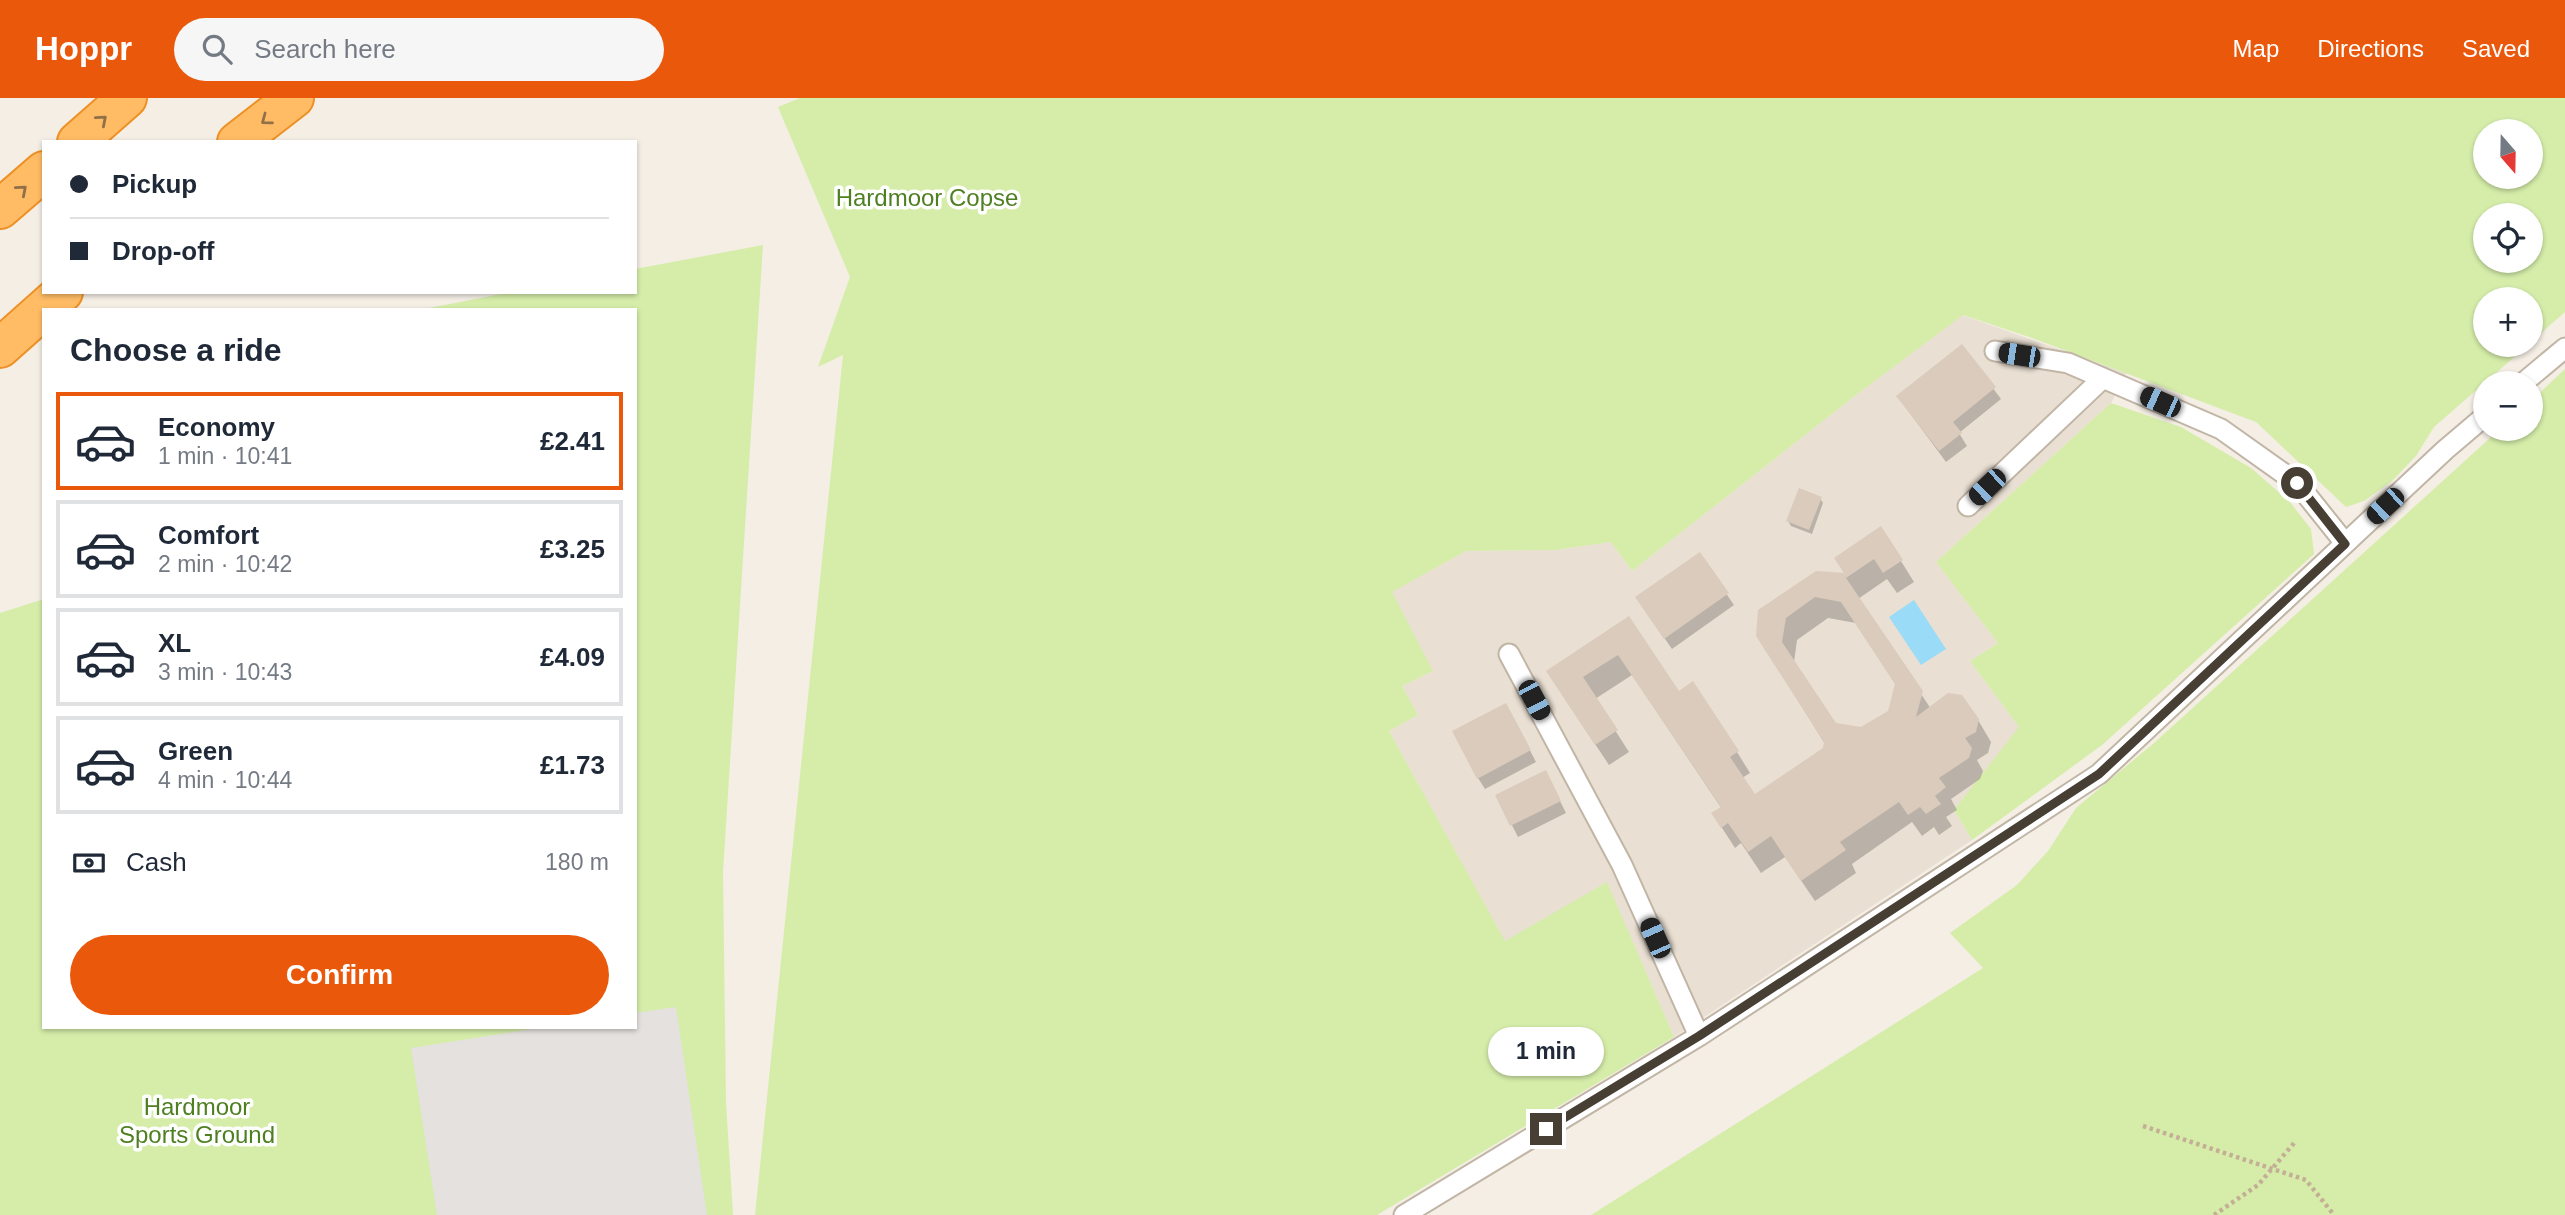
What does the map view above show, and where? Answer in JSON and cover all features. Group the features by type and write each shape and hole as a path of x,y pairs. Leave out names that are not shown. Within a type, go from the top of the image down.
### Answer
{"highway":[{"path":"79,140 128,98"},
{"path":"240,140 294,98"},
{"path":"0,209 42,173"},
{"path":"45,308 61,294"},
{"path":"0,348 42,311"}],"lane":[{"path":"2538,371 2565,348"},
{"path":"1994,351 2068,363 2221,429 2297,483 2345,544"},
{"path":"1968,506 2103,377"},
{"path":"1404,1215 1699,1036 2099,774 2473,427"},
{"path":"1509,654 1622,865 1699,1036"}],"path":[{"path":"2143,1126 2306,1180 2334,1215"},
{"path":"2214,1215 2258,1185 2295,1142"}],"shaded area":[{"path":"1962,315 2126,373 2111,403 1936,562 1998,643 1970,661 2020,728 1954,810 1972,840 1674,1037 1607,883 1505,942 1389,731 1418,715 1402,686 1433,671 1391,592 1466,551 1555,550 1611,542 1632,571"},
{"path":"676,1007 707,1215 437,1215 411,1048 532,1029 637,1029 637,1013"}],"green space":[{"name":"Hardmoor Copse","path":"800,98 2565,98 2565,312 2543,331 2543,287 2473,287 2473,357 2514,357 2498,371 2473,371 2473,393 2434,427 2416,456 2392,481 2364,501 2346,507 2256,422 1963,315 1856,395 1632,571 1611,542 1555,550 1466,551 1392,592 1433,671 1402,686 1418,715 1389,731 1505,941 1607,882 1674,1037 1377,1215 755,1215 843,355 818,367 850,277 778,107"},
{"name":"Hardmoor Sports Ground","path":"763,245 723,872 726,1102 733,1215 0,1215 0,613 42,600 42,1029 637,1029 637,308 429,308 501,294 637,294 637,269"},
{"path":"2565,369 2565,1215 1591,1215 1983,968 1950,933 2017,885 2048,851 2076,808 2154,743 2487,441 2543,441 2543,390"},
{"path":"2111,403 2181,427 2251,468 2289,501 2311,529 2314,554 2102,745 1972,840 1954,810 2019,727 1970,661 1998,643 1936,562"}],"water":[{"path":"1914,600 1946,649 1921,665 1889,617"}],"building":[{"path":"1962,344 1996,387 1953,422 1962,433 1939,451 1896,396"},
{"path":"1799,488 1822,497 1809,530 1786,521"},
{"path":"1881,526 1903,560 1883,573 1874,559 1846,578 1923,691 1916,717 1948,693 1962,695 1979,719 1976,732 1965,738 1972,748 1969,758 1939,778 1946,787 1935,796 1941,804 1926,814 1920,807 1908,815 1899,802 1840,842 1846,850 1801,881 1771,836 1748,852 1728,823 1721,828 1711,813 1721,807 1618,655 1583,677 1618,730 1595,745 1546,671 1629,616 1679,691 1693,681 1739,751 1730,757 1755,794 1823,748 1824,742 1756,636 1758,610 1816,571 1844,573 1834,558","holes":["1815,597 1841,602 1895,684 1888,711 1861,727 1836,723 1782,642 1786,618"]},
{"path":"1700,552 1729,593 1664,639 1635,597"},
{"path":"1506,703 1531,750 1477,779 1452,731"},
{"path":"1546,770 1561,801 1510,826 1495,795"}],"route":[{"path":"1546,1129 1699,1036 2099,774 2345,544 2297,483"}]}
